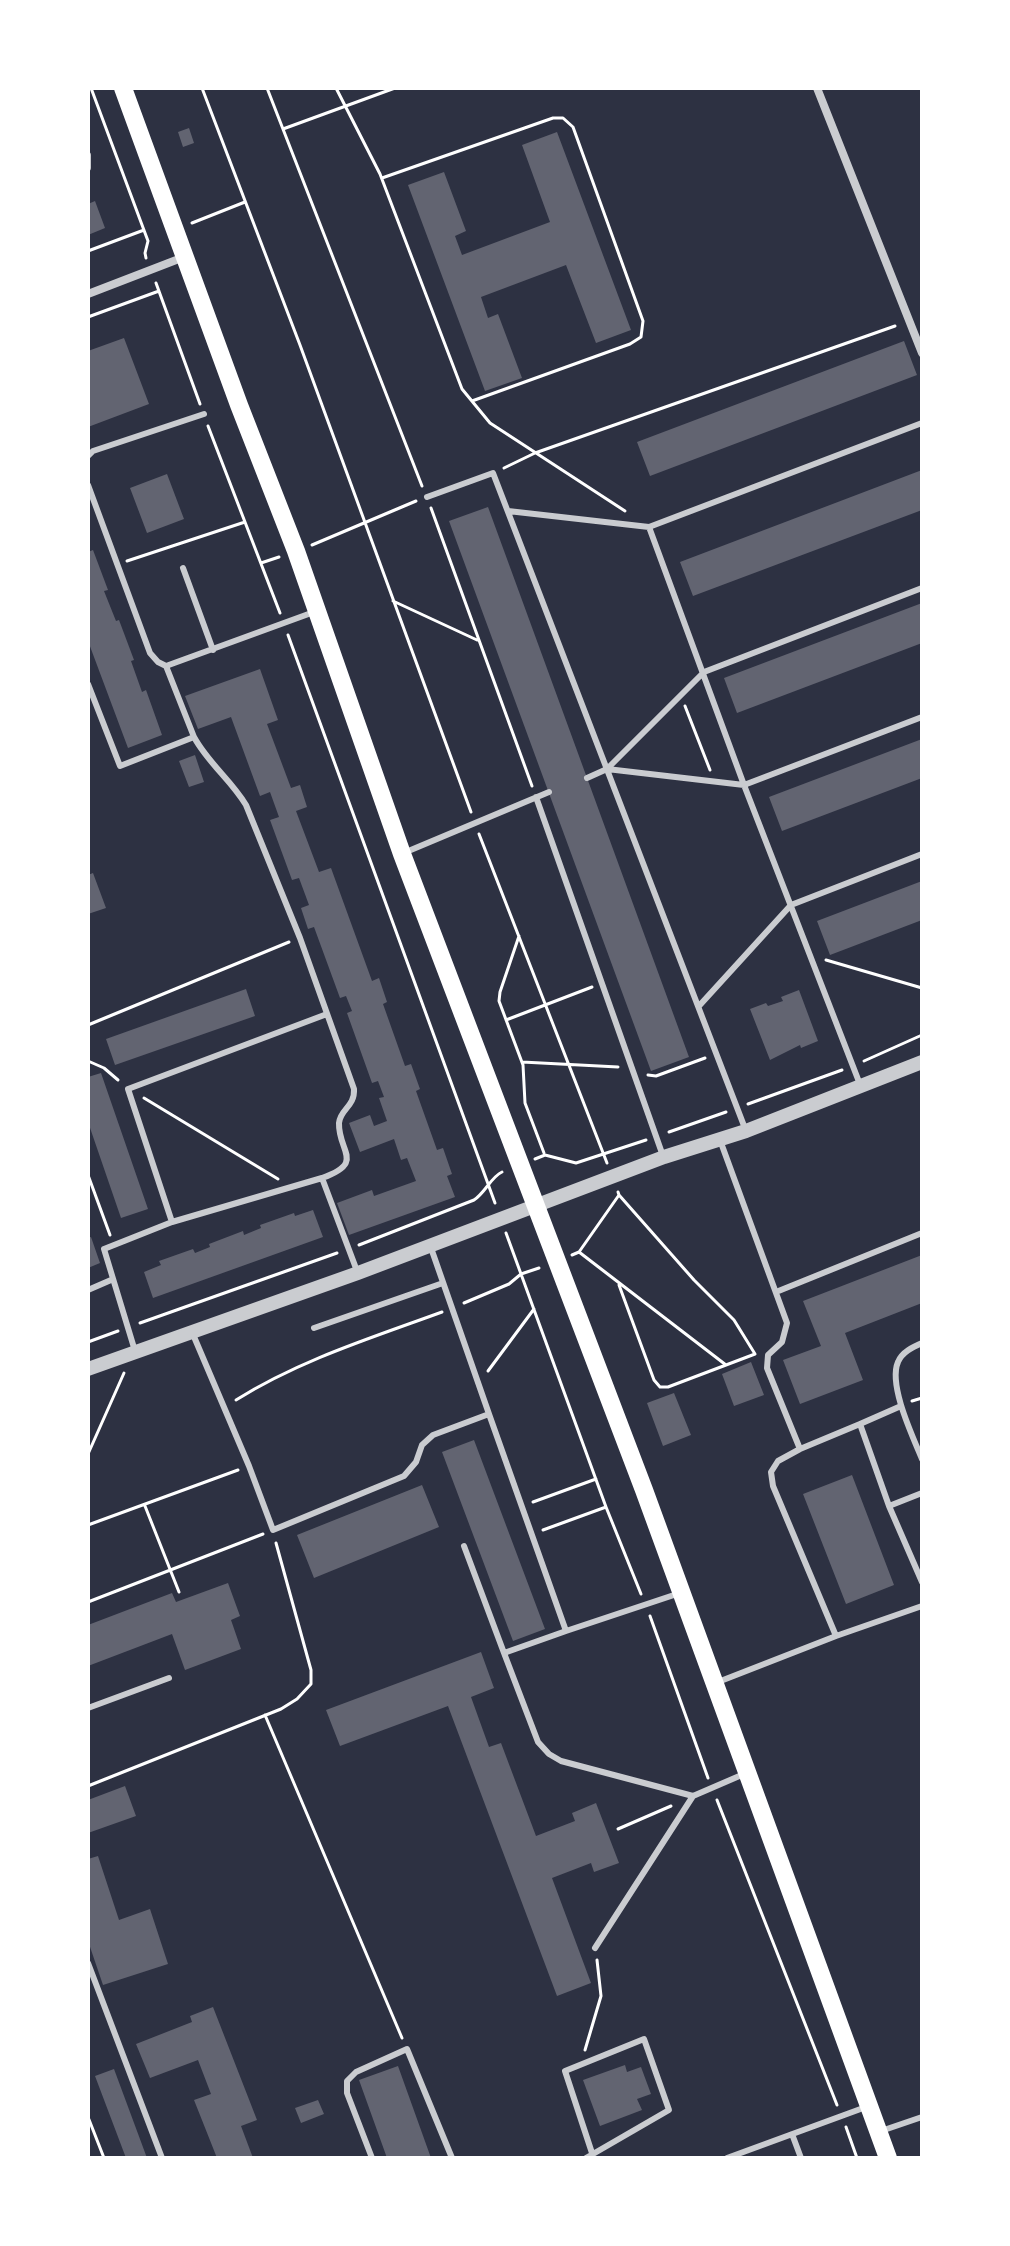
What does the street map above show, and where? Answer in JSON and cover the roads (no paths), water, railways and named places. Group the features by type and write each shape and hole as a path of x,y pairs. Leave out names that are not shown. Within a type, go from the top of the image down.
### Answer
{"main road":[{"path":"127,89 184,256 296,551 402,854 682,1593 888,2158"}],"street":[{"path":"817,88 922,353"},
{"path":"88,294 184,256"},
{"path":"88,1369 358,1273 664,1157 746,1131 922,1062"}],"lane":[{"path":"88,155 88,168"},
{"path":"88,456 93,451 204,414"},
{"path":"508,511 649,527 922,423"},
{"path":"427,497 493,473 746,1131"},
{"path":"88,485 150,653 166,666 203,754 237,789 246,805 300,938 354,1096 339,1118 348,1154 339,1172 172,1222 104,1249 135,1352"},
{"path":"649,527 744,785 861,1087"},
{"path":"183,568 213,650"},
{"path":"587,778 607,769 704,672 922,588"},
{"path":"166,666 284,625 317,610"},
{"path":"88,684 120,766 194,737"},
{"path":"607,769 744,785 922,717"},
{"path":"402,854 549,792"},
{"path":"536,797 664,1157"},
{"path":"699,1006 791,905 922,854"},
{"path":"172,1222 128,1089 327,1014"},
{"path":"720,1140 787,1323 786,1334 768,1355 767,1368 800,1449"},
{"path":"322,1178 358,1273"},
{"path":"776,1292 922,1233"},
{"path":"430,1245 566,1631"},
{"path":"88,1290 111,1280"},
{"path":"314,1328 443,1283"},
{"path":"192,1332 273,1530 404,1476 416,1462 422,1445 433,1435 489,1414"},
{"path":"922,1343 908,1350 897,1363 896,1380 901,1406 922,1459"},
{"path":"836,1636 773,1486 771,1472 778,1461 800,1449 901,1406"},
{"path":"860,1424 889,1506 918,1565 922,1582"},
{"path":"889,1506 922,1493"},
{"path":"464,1546 538,1742 561,1761 693,1796"},
{"path":"504,1653 682,1593"},
{"path":"715,1683 922,1606"},
{"path":"88,1708 169,1678"},
{"path":"595,1948 693,1796 748,1772"},
{"path":"88,1963 162,2158"},
{"path":"644,2039 669,2110 589,2155 565,2071 644,2039"},
{"path":"372,2158 347,2093 347,2081 356,2072 407,2049 452,2158"},
{"path":"727,2158 868,2106"},
{"path":"878,2132 922,2117"},
{"path":"792,2134 801,2158"}]}
